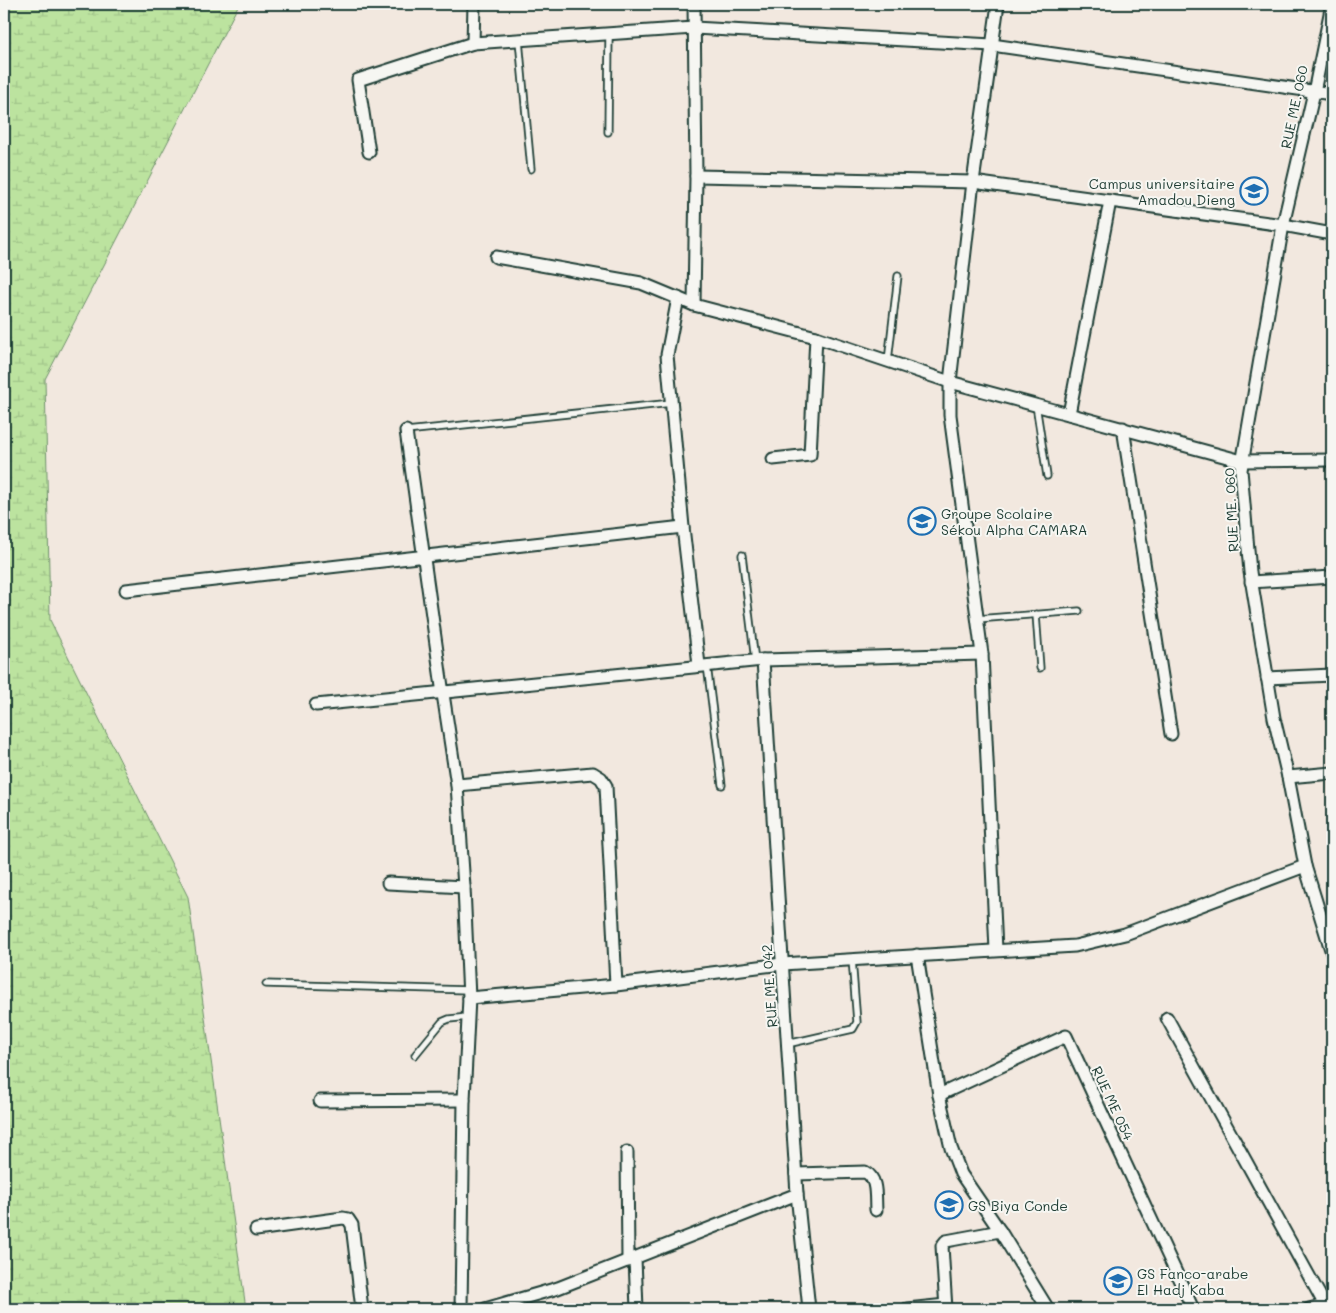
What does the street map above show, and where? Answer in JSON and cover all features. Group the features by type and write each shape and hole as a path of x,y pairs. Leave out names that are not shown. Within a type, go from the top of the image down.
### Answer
{"street":[{"path":"473,43 474,4"},
{"path":"694,4 696,176 694,305"},
{"path":"996,950 982,654 950,415 950,382 973,182 998,4"},
{"name":"RUE ME. 060","path":"1332,4 1283,225 1241,470 1251,582 1274,718 1288,777 1305,866 1332,953"},
{"path":"369,152 358,80 473,43 694,28 992,45 1332,94"},
{"path":"696,176 973,182 1283,225 1332,234"},
{"path":"1069,414 1110,201"},
{"path":"496,257 641,284 694,305 816,337 950,382 1242,461 1332,460"},
{"path":"678,298 668,355 683,527 703,665"},
{"path":"773,459 810,455 816,337"},
{"path":"1123,428 1171,734"},
{"path":"406,431 457,785 464,886 469,994 464,1100 461,1309"},
{"path":"126,590 683,527"},
{"path":"1251,582 1332,577"},
{"path":"316,705 443,694 703,665 759,661 982,654"},
{"name":"RUE ME. 042","path":"759,661 796,1174 809,1309"},
{"path":"1267,678 1332,674"},
{"path":"457,785 593,773 601,778 606,786 616,985"},
{"path":"1288,777 1332,774"},
{"path":"469,994 616,985 782,964 1075,946 1124,934 1305,866"},
{"path":"388,883 464,886"},
{"path":"917,955 939,1095 951,1148 961,1174 1000,1231 1048,1309"},
{"path":"1167,1018 1327,1307 1309,1309"},
{"name":"RUE ME 054","path":"939,1095 1066,1036 1193,1309"},
{"path":"320,1101 464,1100"},
{"path":"627,1152 631,1260 637,1309"},
{"path":"796,1174 866,1172 871,1175 874,1181 876,1210"},
{"path":"485,1309 558,1288 798,1194"},
{"path":"256,1230 343,1218 348,1219 352,1225 362,1309"},
{"path":"907,1309 946,1307 942,1246 946,1241 1000,1231"}],"lane":[{"path":"608,132 609,34"},
{"path":"519,40 531,169"},
{"path":"888,361 898,276"},
{"path":"406,431 672,403"},
{"path":"1036,405 1047,476"},
{"path":"742,555 759,661"},
{"path":"977,620 1079,611"},
{"path":"1036,614 1040,668"},
{"path":"703,665 722,785"},
{"path":"788,1044 853,1029 857,1022 852,959"},
{"path":"266,984 469,994"},
{"path":"415,1055 442,1022 448,1019 468,1017"}],"green space":[{"path":"4,4 239,4 45,379 50,620 188,897 246,1309 4,1309"}],"place":[{"name":"Campus universitaire Amadou Dieng","path":"1254,191"},
{"name":"Groupe Scolaire Sékou Alpha CAMARA","path":"922,521"},
{"name":"GS Biya Conde","path":"949,1205"},
{"name":"GS Fanco-arabe El Hadj Kaba","path":"1118,1281"}]}
